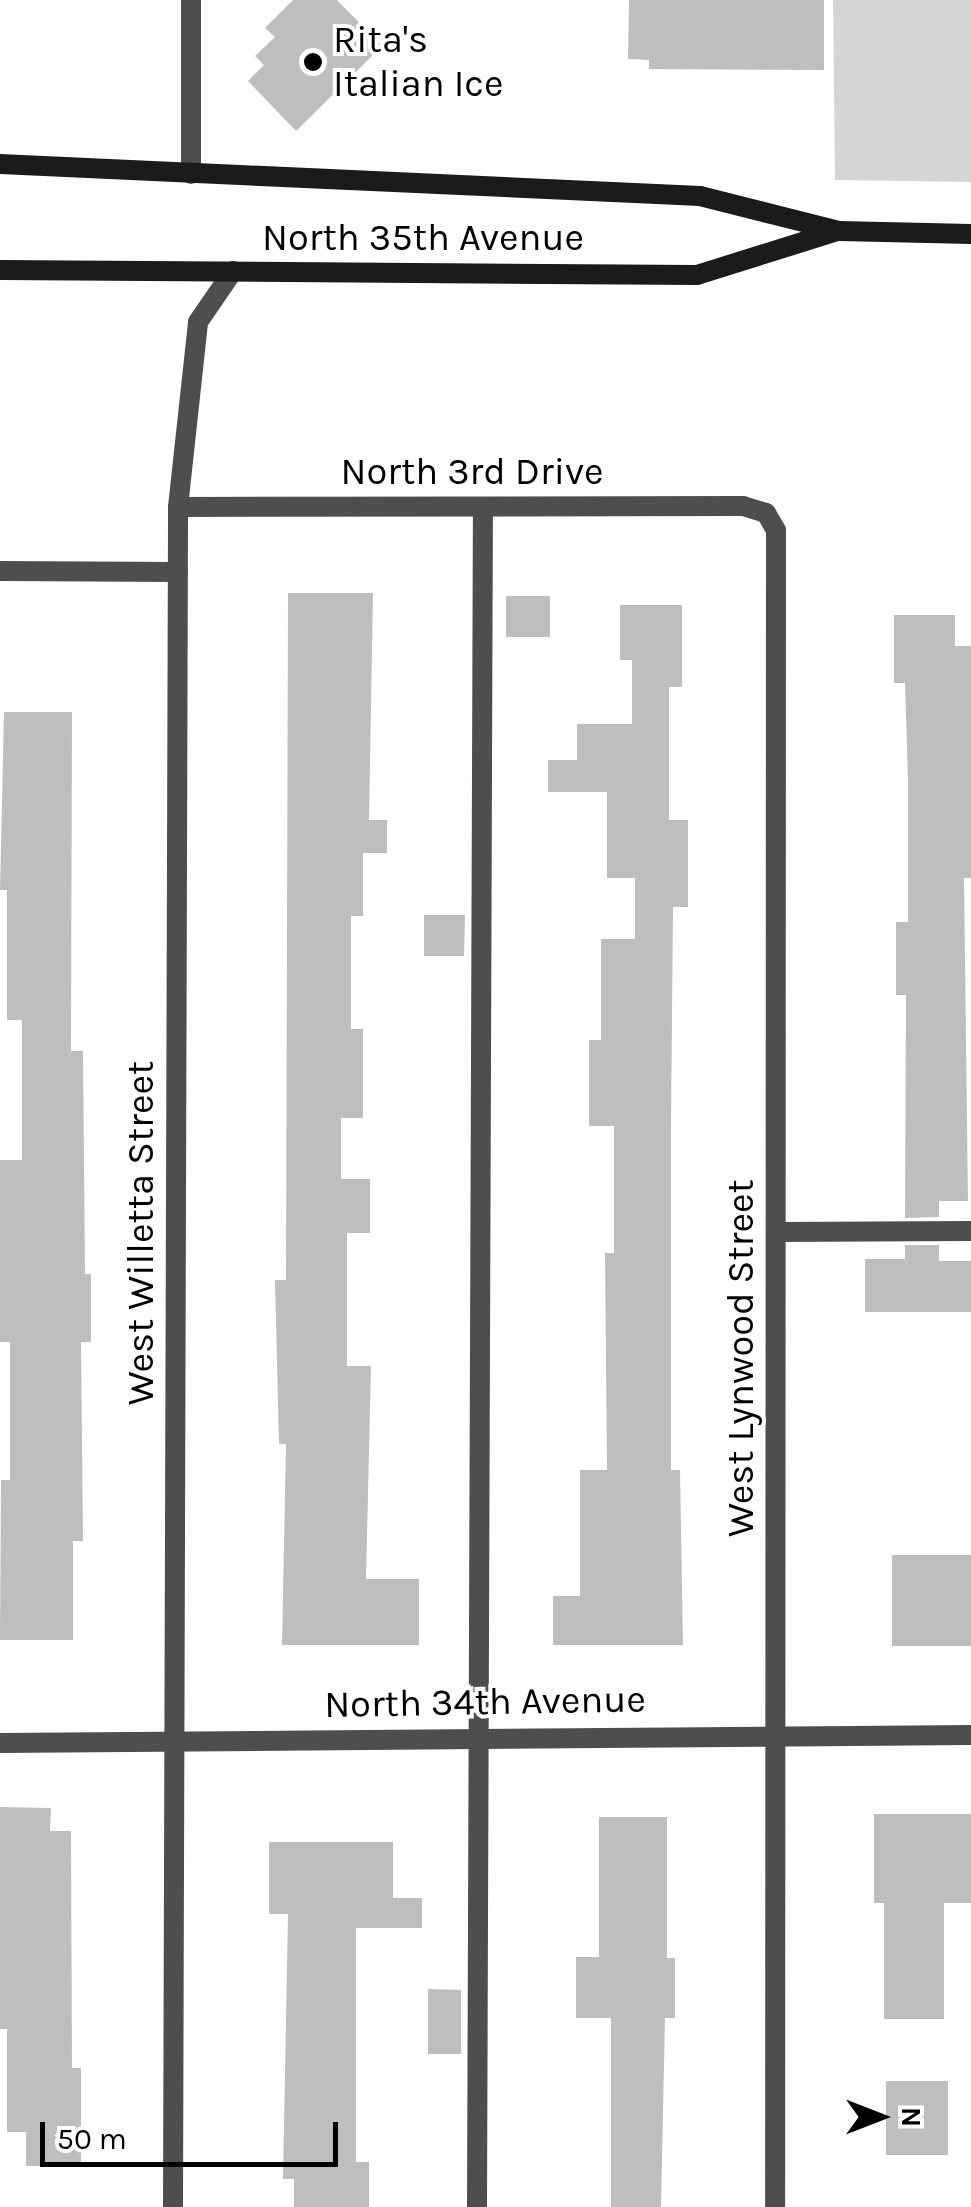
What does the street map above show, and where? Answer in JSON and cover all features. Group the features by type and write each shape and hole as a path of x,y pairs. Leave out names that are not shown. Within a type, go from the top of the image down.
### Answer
{"main road":[{"name":"North 35th Avenue","path":"0,164 700,196 839,231 971,234"},
{"name":"North 35th Avenue","path":"0,270 697,274 839,231"}],"street":[{"path":"191,0 191,174"},
{"name":"West Willetta Street","path":"173,2207 178,507 198,322 233,271"},
{"name":"North 3rd Drive","path":"178,507 743,506 766,513"},
{"path":"478,2207 476,1736 482,508"},
{"name":"West Lynwood Street","path":"766,513 776,530 775,2207"},
{"path":"0,571 178,572"},
{"path":"776,1232 971,1231"},
{"name":"North 34th Avenue","path":"0,1744 476,1736 971,1735"}],"shaded area":[{"path":"833,0 971,0 971,182 835,180"}],"building":[{"name":"Rita's Italian Ice","path":"293,0 337,0 382,46 296,131 248,81 264,65 255,56 275,37 265,28"},
{"path":"629,0 824,0 824,70 649,69 649,60 628,59"},
{"path":"288,593 373,593 369,820 387,820 387,853 363,853 363,916 351,916 351,1029 363,1029 363,1118 341,1118 341,1179 370,1179 370,1233 347,1233 347,1366 371,1366 366,1579 419,1579 419,1645 282,1645 286,1444 279,1444 275,1280 286,1280"},
{"path":"506,596 550,596 550,637 506,637"},
{"path":"620,605 682,605 682,687 669,687 669,820 688,820 688,907 673,907 671,1126 671,1470 680,1470 683,1645 553,1645 553,1596 580,1596 580,1470 607,1470 605,1253 614,1253 614,1126 589,1126 589,1040 601,1040 601,939 635,939 635,878 607,878 607,792 548,792 548,760 577,760 577,724 632,724 632,660 620,660"},
{"path":"894,615 955,615 955,646 971,646 971,878 964,878 968,1201 939,1201 939,1217 905,1218 906,995 896,995 896,922 908,922 908,779 905,683 894,683"},
{"path":"4,712 72,712 71,1051 83,1051 85,1274 91,1274 91,1342 81,1342 83,1541 73,1541 73,1640 0,1640 1,1480 10,1480 10,1342 0,1342 0,1160 22,1160 22,1020 7,1020 7,890 0,890"},
{"path":"424,915 465,915 464,956 424,956"},
{"path":"905,1245 939,1245 939,1261 971,1261 971,1312 865,1312 865,1259 905,1259"},
{"path":"892,1555 971,1555 971,1646 892,1646"},
{"path":"0,1807 51,1808 50,1831 71,1831 72,2068 81,2068 81,2166 26,2166 26,2132 7,2132 7,2029 0,2029"},
{"path":"874,1814 971,1814 971,1903 944,1903 944,2019 884,2019 884,1903 874,1903"},
{"path":"599,1817 667,1817 667,1958 675,1958 675,2018 665,2018 661,2207 611,2207 611,2018 576,2018 576,1957 599,1957"},
{"path":"269,1842 393,1842 393,1898 422,1898 422,1928 356,1928 356,2162 369,2162 369,2207 294,2207 294,2179 283,2179 288,1914 269,1914"},
{"path":"428,1989 461,1990 461,2054 428,2054"},
{"path":"886,2081 948,2081 948,2155 886,2155"}],"place":[{"name":"Rita's Italian Ice","path":"313,62"}]}
